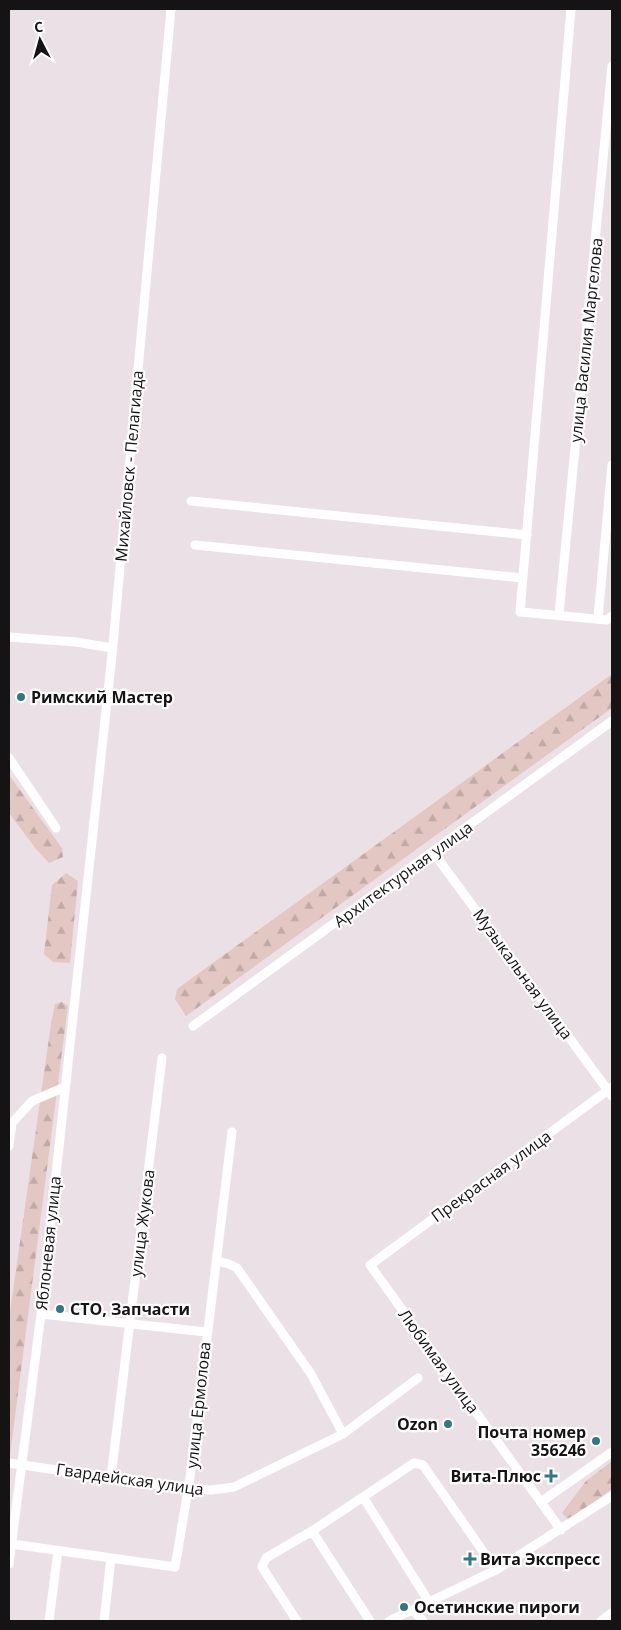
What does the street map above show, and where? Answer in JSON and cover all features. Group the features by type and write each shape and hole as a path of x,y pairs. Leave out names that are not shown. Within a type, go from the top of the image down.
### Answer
{"street":[{"name":"Михайловск - Пелагиада","path":"83,922 112,648 171,9"},
{"path":"571,9 520,612 559,614 607,620 612,616"},
{"name":"улица Василия Маргелова","path":"559,614 612,66"},
{"path":"598,618 612,465"},
{"path":"191,501 526,535"},
{"path":"195,545 523,578"},
{"path":"9,637 76,642 112,648"},
{"name":"Архитектурная улица","path":"193,1026 612,721"},
{"path":"9,758 56,828"},
{"name":"Музыкальная улица","path":"433,852 611,1091"},
{"name":"Яблоневая улица","path":"9,1564 41,1314 83,922"},
{"name":"улица Жукова","path":"111,1478 162,1058"},
{"path":"9,1146 12,1123 32,1101 65,1087"},
{"name":"Прекрасная улица","path":"370,1265 611,1091"},
{"name":"улица Ермолова","path":"111,1558 176,1567 198,1416 206,1332 217,1262 232,1132"},
{"path":"217,1262 229,1264 237,1268 311,1374 343,1434"},
{"name":"Любимая улица","path":"370,1265 561,1530"},
{"path":"41,1314 206,1332"},
{"name":"Гвардейская улица","path":"9,1463 186,1489 211,1490 234,1487 343,1434 418,1378"},
{"path":"541,1502 612,1452"},
{"path":"297,1621 262,1567 266,1558 312,1531 414,1463 423,1465 496,1570"},
{"path":"389,1621 496,1570 612,1496"},
{"path":"363,1497 429,1602"},
{"path":"312,1531 370,1621"},
{"path":"12,1544 111,1558 104,1621"},
{"path":"49,1621 58,1551"},
{"path":"413,1610 423,1621"},
{"path":"601,1621 612,1613"}],"green space":[{"path":"612,674 612,708 186,1016 175,999 177,989"},
{"path":"9,775 62,848 63,857 49,863 9,813"},
{"path":"66,873 78,881 70,963 53,962 44,954 52,885"},
{"path":"62,1002 68,1006 9,1463 9,1319 51,1024 55,1004"},
{"path":"612,1461 612,1489 569,1520 562,1513 586,1481"}],"place":[{"name":"Римский Мастер","path":"21,697"},
{"name":"СТО, Запчасти","path":"60,1309"},
{"name":"Ozon","path":"448,1424"},
{"name":"Почта номер 356246","path":"596,1441"},
{"name":"Вита-Плюс","path":"551,1476"},
{"name":"Вита Экспресс","path":"470,1559"},
{"name":"Осетинские пироги","path":"404,1607"}]}
